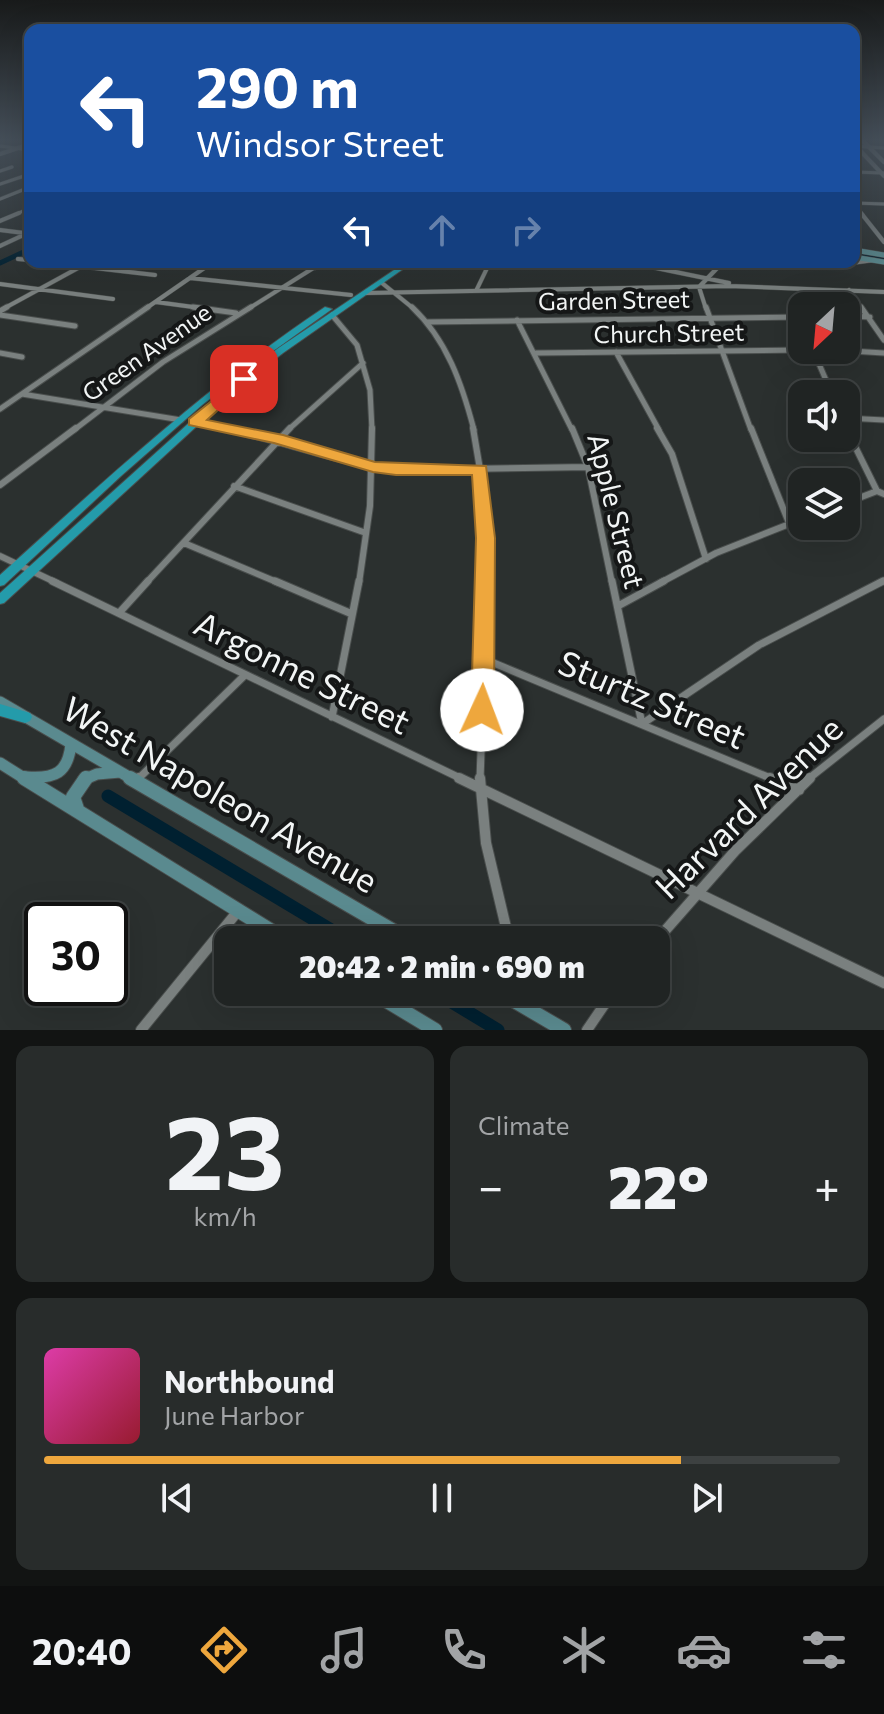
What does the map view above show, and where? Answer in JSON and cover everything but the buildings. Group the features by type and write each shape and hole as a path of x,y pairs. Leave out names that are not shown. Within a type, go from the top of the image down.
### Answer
{"highway":[{"path":"0,582 197,406 259,356 351,295 378,281 392,268"},
{"path":"0,600 178,437 261,366 366,293 363,291 400,268"},
{"path":"335,313 356,296 351,295"},
{"path":"195,422 190,419 200,409 197,406"},
{"path":"178,437 176,434 186,423 181,420"},
{"path":"0,710 25,717"}],"main road":[{"path":"860,251 884,255"},
{"path":"860,258 884,262"},
{"name":"West Napoleon Avenue","path":"0,702 385,926"},
{"path":"23,777 43,779 62,772 71,757 71,744"},
{"path":"0,763 263,926"},
{"path":"77,810 73,797 82,779 90,775 120,772"},
{"path":"395,1006 435,1030"},
{"path":"524,1006 564,1030"}],"street":[{"path":"0,199 24,190"},
{"path":"860,203 884,204"},
{"path":"0,221 24,211"},
{"path":"860,211 883,240"},
{"path":"860,219 867,220"},
{"path":"0,230 24,233"},
{"path":"0,246 24,235"},
{"path":"18,259 24,260"},
{"path":"860,262 874,260"},
{"path":"0,313 78,268"},
{"path":"89,268 155,275"},
{"path":"0,409 204,268"},
{"name":"Green Avenue","path":"0,485 101,407 236,314 315,268"},
{"path":"476,291 487,268"},
{"path":"653,268 752,286"},
{"path":"699,287 717,268"},
{"path":"190,278 351,295"},
{"path":"378,281 397,294 426,322 442,343 464,393 480,470 486,538 480,788 487,849 506,926"},
{"path":"0,284 113,299"},
{"path":"366,293 752,286 884,292"},
{"path":"699,287 720,351 788,521"},
{"path":"849,290 884,340"},
{"path":"156,302 236,314"},
{"path":"0,313 75,326"},
{"path":"332,717 366,533 373,467 373,414 363,363 353,340 335,313"},
{"name":"Garden Street","path":"426,322 788,317"},
{"path":"860,317 870,317"},
{"name":"Apple Street","path":"517,320 563,407 588,467 642,724"},
{"name":"Church Street","path":"536,353 788,350"},
{"path":"616,352 672,454 706,559"},
{"path":"860,352 884,353"},
{"path":"0,353 22,357"},
{"path":"119,613 277,439 314,402 363,363"},
{"path":"22,394 181,420"},
{"path":"860,419 884,420"},
{"path":"195,422 277,439 373,467 396,470 588,467"},
{"path":"859,452 880,493 860,499"},
{"path":"234,486 366,533"},
{"path":"618,606 706,559 788,523"},
{"path":"184,543 352,614"},
{"name":"Argonne Street","path":"0,556 883,980"},
{"path":"642,724 699,681 780,632 884,581"},
{"name":"Sturtz Street","path":"484,659 799,790"},
{"path":"136,781 245,675"},
{"name":"Harvard Avenue","path":"668,926 696,892 820,769 884,719"},
{"path":"141,1030 238,911"},
{"path":"587,1030 603,1006"}],"waterway":[{"path":"0,263 24,252"},
{"path":"860,254 884,258"},
{"path":"108,796 325,926"},
{"path":"458,1006 498,1030"}],"route":[{"path":"244,379 195,422 277,439 373,467 480,470 486,538 482,710"}]}
